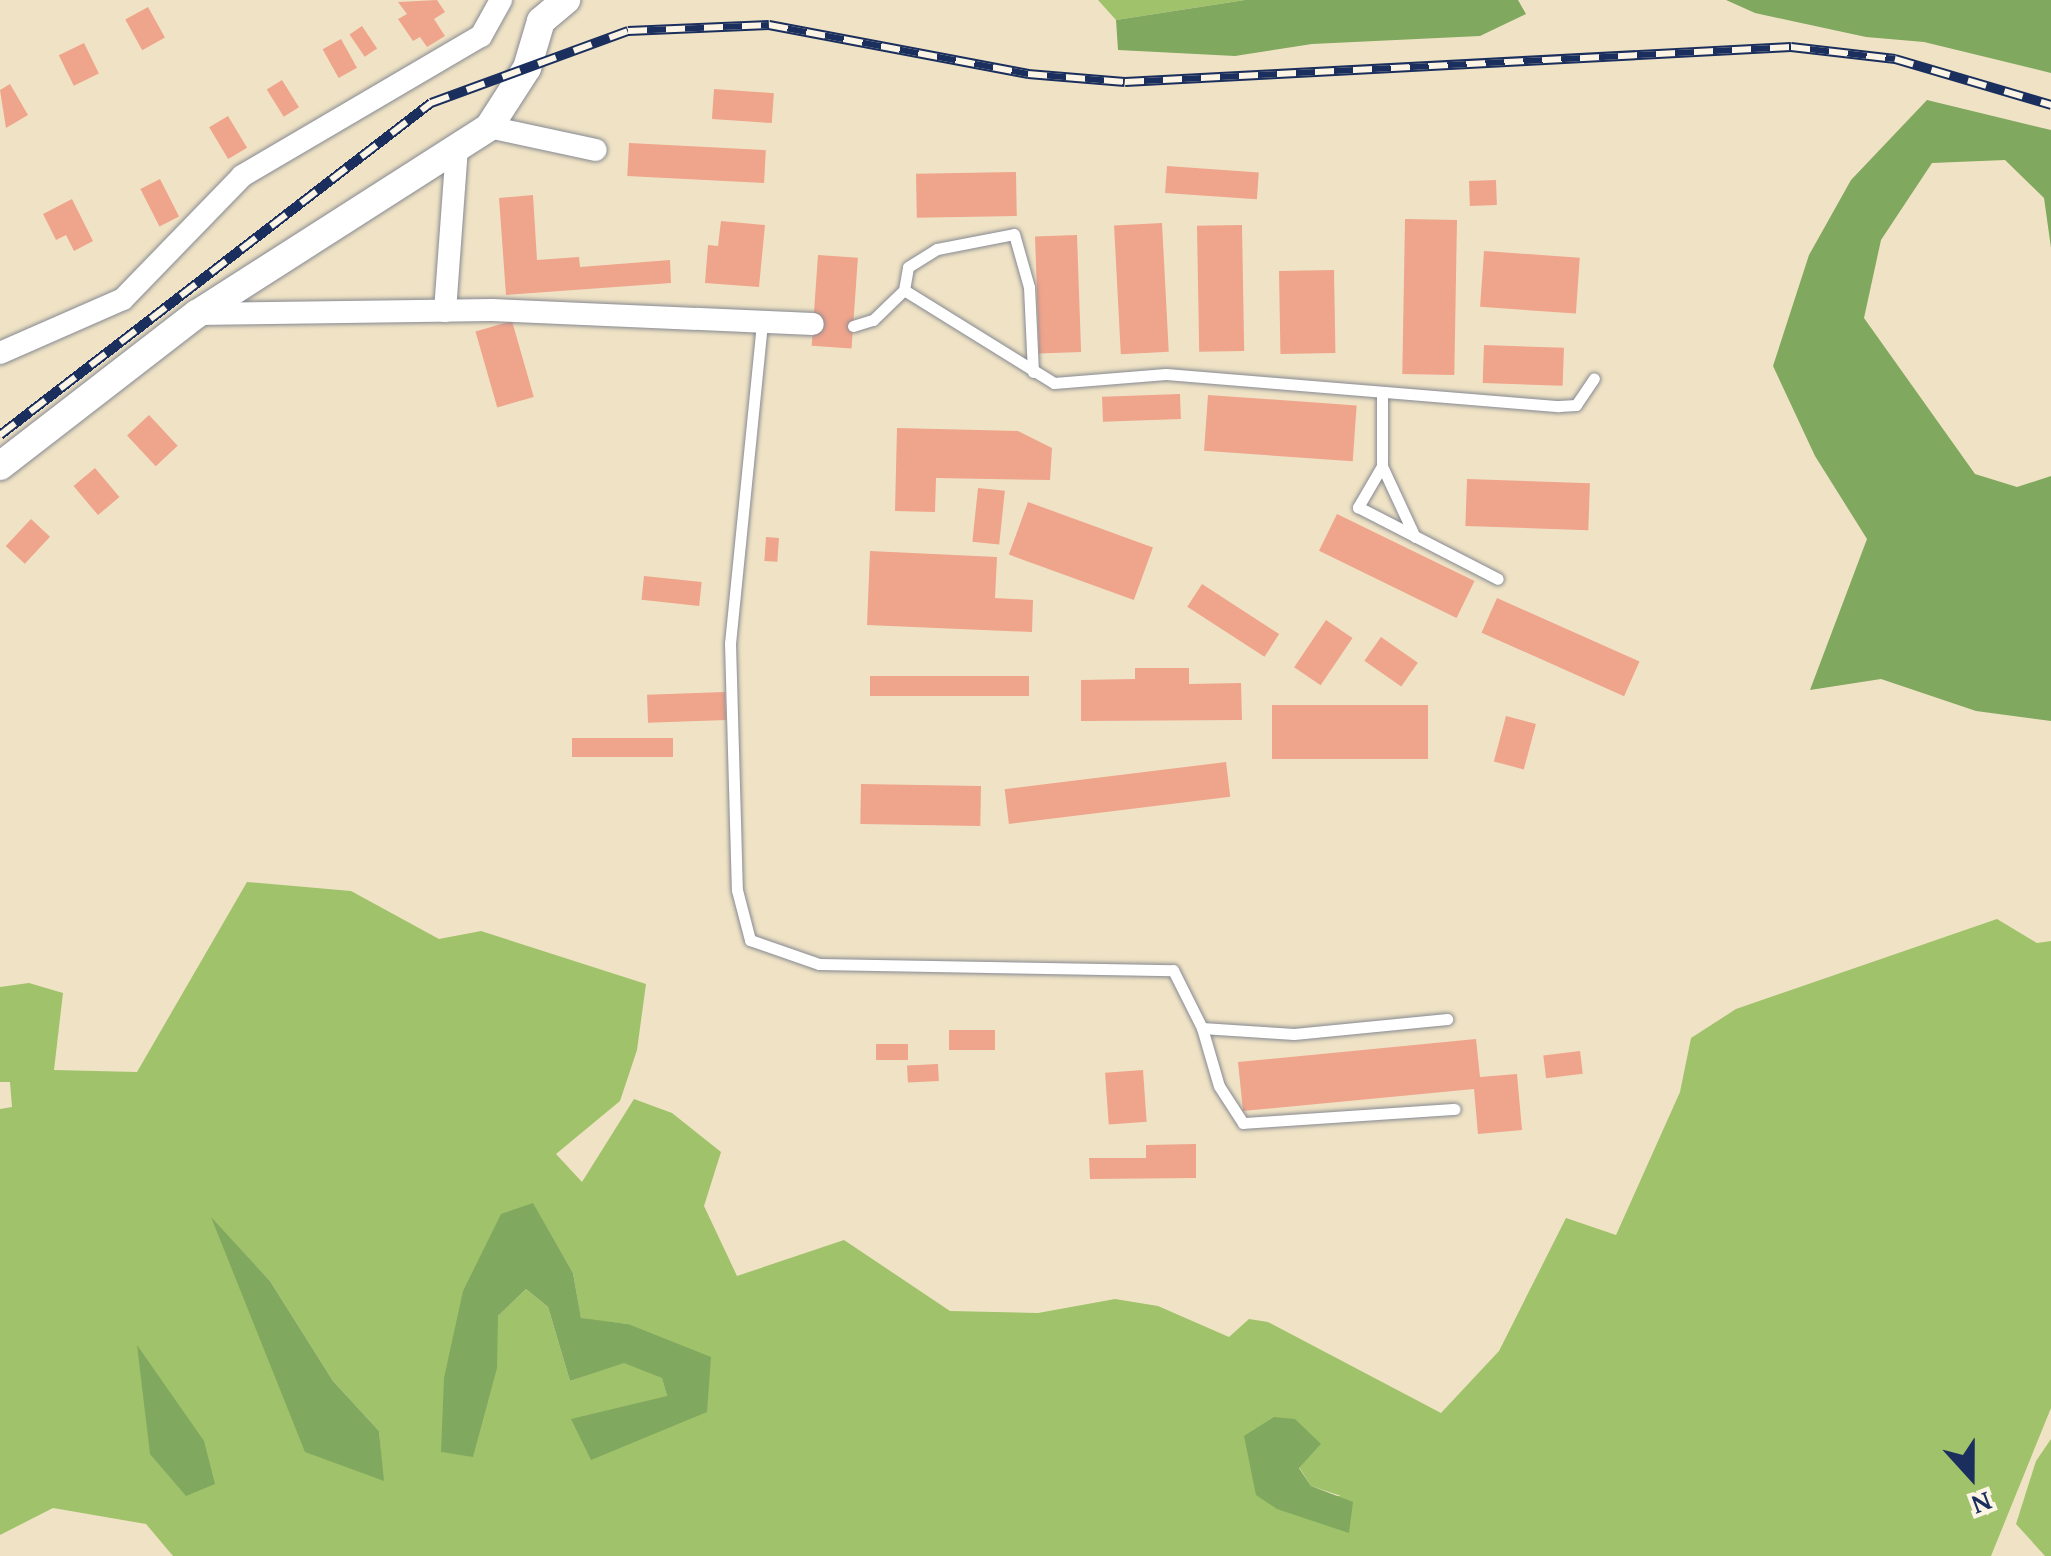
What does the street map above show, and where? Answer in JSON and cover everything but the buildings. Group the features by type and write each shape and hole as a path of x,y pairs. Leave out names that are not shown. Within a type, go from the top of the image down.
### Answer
{"street":[{"path":"0,353 123,299 242,176 481,36 502,0"},
{"path":"0,466 197,314 350,211 490,127 526,68 541,21 566,0"},
{"path":"490,127 596,150"},
{"path":"446,311 458,149"},
{"path":"197,314 446,311 813,324"}],"lane":[{"path":"853,326 873,320 904,290 908,267 937,248 1014,234 1029,287 1033,372"},
{"path":"904,290 1054,383 1166,374 1346,386 1382,396 1558,406 1576,404 1594,378"},
{"path":"762,323 730,643 737,890 750,940 819,964 1173,970 1202,1028 1219,1086 1244,1123 1456,1109"},
{"path":"1382,396 1382,466 1416,536"},
{"path":"1382,466 1358,507 1498,579"},
{"path":"1202,1028 1294,1034 1447,1019"}],"green space":[{"path":"1098,0 1245,0 1116,20"},
{"path":"1245,0 1518,0 1526,14 1480,36 1312,44 1235,56 1118,50 1116,20"},
{"path":"1726,0 2051,0 2051,73 1924,42 1866,37 1755,13"},
{"path":"1927,100 2051,130 2051,248 2044,198 2005,160 1932,163 1881,240 1864,318 1975,474 2017,487 2051,476 2051,721 1976,711 1881,679 1810,690 1867,539 1815,456 1773,366 1809,255 1851,180"},
{"path":"247,882 351,891 439,939 481,931 646,984 637,1050 620,1101 556,1154 582,1182 634,1099 672,1113 721,1152 704,1206 737,1276 844,1240 950,1311 1038,1313 1115,1299 1158,1306 1229,1337 1249,1319 1268,1322 1441,1413 1499,1351 1566,1218 1616,1235 1680,1092 1691,1038 1736,1009 1997,919 2037,943 2051,941 2051,1408 1991,1556 173,1556 146,1524 53,1508 0,1535 0,1109 12,1107 10,1082 0,1082 0,987 29,983 63,993 54,1070 137,1072","holes":["533,1204 573,1273 581,1319 628,1324 707,1412 667,1396 662,1377 624,1362 570,1381 548,1307 526,1289 498,1316 473,1456 442,1452","213,1220 270,1281 333,1381 379,1431 383,1480","1321,1444 1299,1467 1311,1486 1341,1496 1256,1495"]},
{"path":"533,1203 573,1273 581,1318 628,1324 711,1357 707,1412 591,1460 571,1419 667,1396 662,1378 624,1363 570,1381 548,1307 526,1289 498,1316 497,1368 473,1457 441,1452 444,1378 463,1291 501,1214"},
{"path":"211,1217 270,1281 333,1381 379,1431 384,1481 305,1452"},
{"path":"137,1345 204,1441 215,1484 186,1496 150,1454"},
{"path":"1274,1417 1295,1419 1321,1444 1299,1468 1311,1486 1353,1502 1349,1533 1277,1509 1256,1495 1244,1436"},
{"path":"2051,1439 2051,1556 2045,1556 2016,1524 2036,1461"}],"railway":[{"path":"0,435 431,103 628,31 769,25 1028,74 1125,82 1791,47 1895,59 2051,105"}]}
